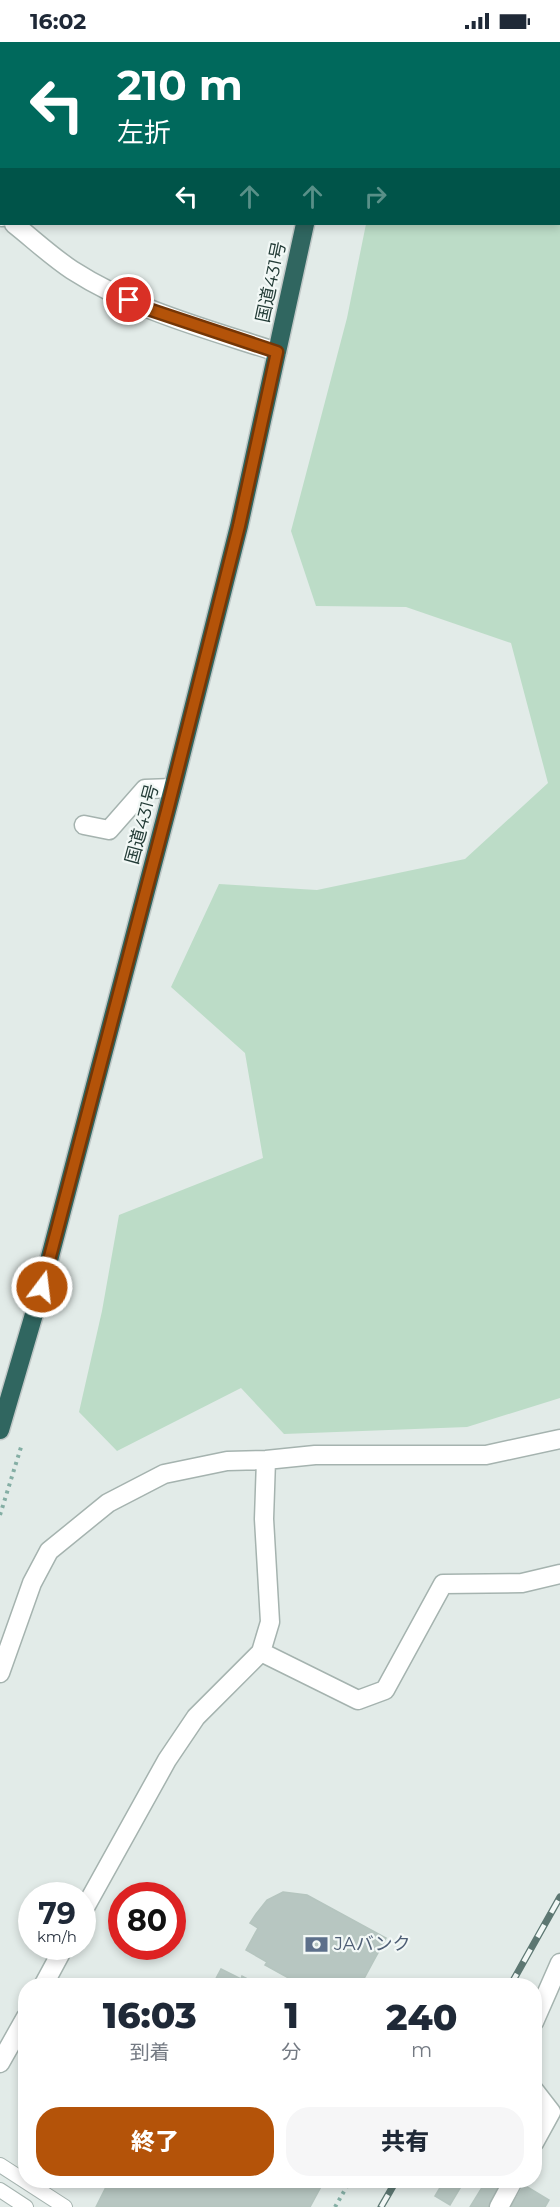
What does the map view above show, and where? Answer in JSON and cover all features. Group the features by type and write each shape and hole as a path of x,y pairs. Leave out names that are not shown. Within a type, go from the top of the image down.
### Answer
{"highway":[{"name":"国道431号","path":"0,1430 42,1287 173,788 239,526 305,225"}],"street":[{"path":"15,225 71,269 110,291 148,309 277,352"},
{"path":"84,825 109,830 146,789 173,788"},
{"path":"0,1672 32,1583 49,1551 108,1503 164,1474 227,1461 315,1455 486,1455 560,1439"},
{"path":"96,1888 167,1760 196,1717 261,1652 270,1622 264,1520 266,1460"},
{"path":"261,1652 358,1700 385,1690 443,1584 522,1582 560,1574"},
{"path":"47,1978 57,1960"},
{"path":"542,2004 560,1963"},
{"path":"0,2063 18,2031"},
{"path":"542,2100 551,2112 542,2128"},
{"path":"499,2207 509,2188"}],"lane":[{"path":"0,2165 18,2177"},
{"path":"36,2188 65,2207"},
{"path":"0,2190 26,2207"}],"path":[{"path":"335,2207 346,2188"}],"green space":[{"path":"366,225 560,225 560,1398 467,1427 284,1434 241,1388 117,1451 79,1412 102,1311 119,1215 263,1158 245,1053 171,987 219,884 317,890 465,859 548,783 511,643 406,607 316,606 291,531 347,318"}],"building":[{"name":"JAバンク","path":"283,1892 307,1895 386,1938 364,1978 289,1978 265,1965 267,1962 246,1950 258,1928 250,1923 267,1900"},
{"path":"221,1969 239,1978 216,1978"},
{"path":"106,2188 320,2188 310,2207 96,2207"},
{"path":"440,2188 460,2188 450,2205 435,2196"},
{"path":"482,2188 507,2188 496,2207 470,2207"},
{"path":"522,2188 529,2188 549,2200 545,2207 511,2207"}],"railway":[{"path":"514,1978 560,1897"},
{"path":"381,2207 392,2188"}],"place":[{"name":"JAバンク","path":"316,1944"}],"route":[{"path":"42,1287 239,526 277,352 148,309 129,300"}]}
